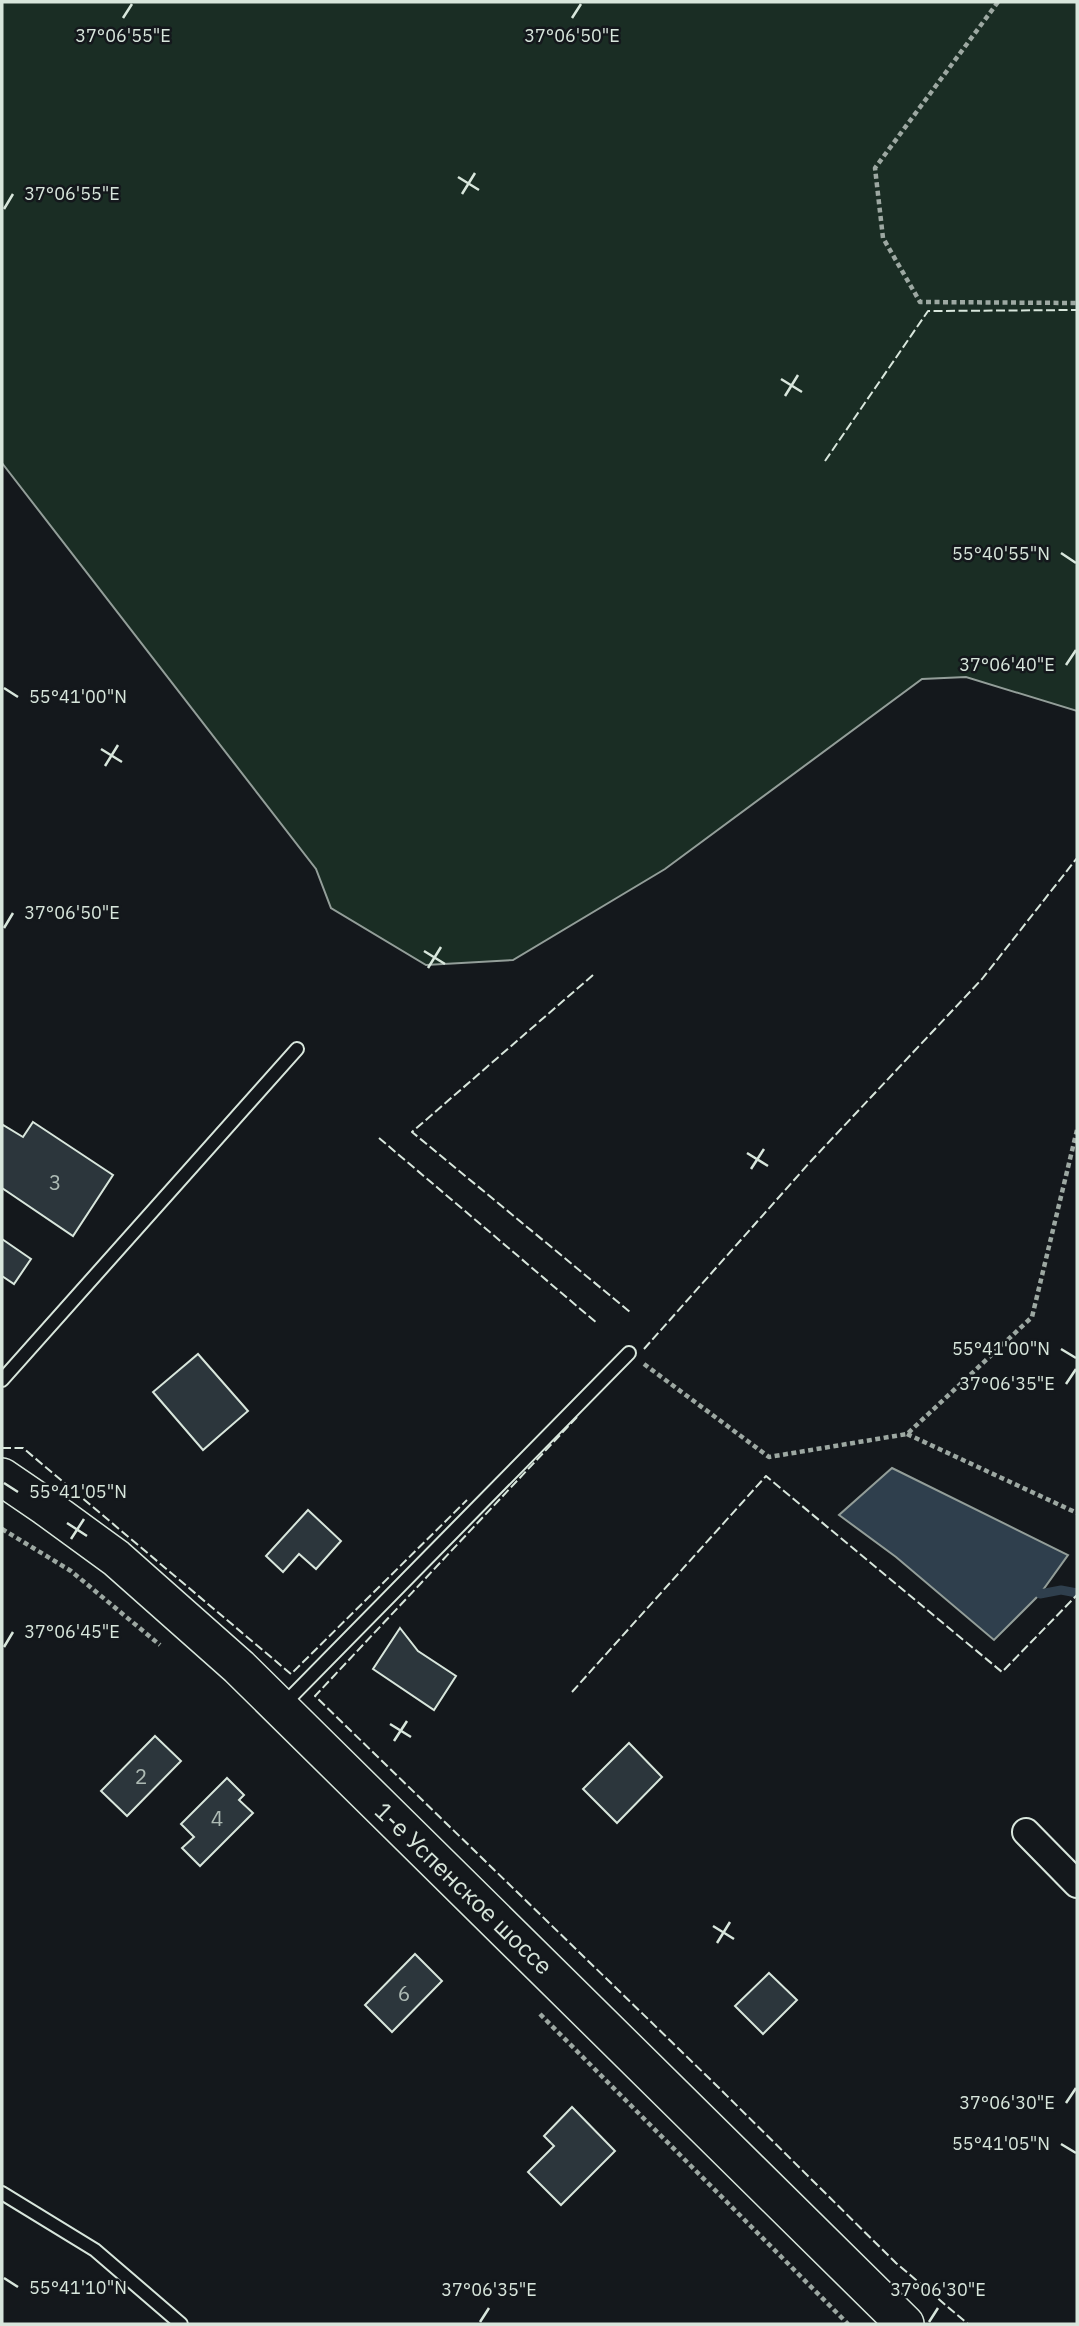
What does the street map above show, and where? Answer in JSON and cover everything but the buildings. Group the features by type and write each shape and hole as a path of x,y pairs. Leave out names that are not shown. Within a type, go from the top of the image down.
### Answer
{"main road":[{"name":"1-е Успенское шоссе","path":"2,1477 125,1566 239,1667 905,2324"}],"street":[{"path":"1026,1832 1077,1884"}],"lane":[{"path":"2,1380 297,1049"},
{"path":"280,1707 629,1353"},
{"path":"2,2193 95,2250 181,2324"}],"path":[{"path":"998,2 875,168 883,238 920,302 1077,303"},
{"path":"629,1353 769,1457 906,1434 1032,1317 1077,1130"},
{"path":"906,1434 1077,1513"},
{"path":"2,1529 71,1571 163,1647"},
{"path":"536,2011 848,2324"}],"green space":[{"path":"2,2 1077,2 1077,711 966,677 922,679 665,869 513,960 426,965 331,908 316,869 2,463"}],"water":[{"path":"892,1468 1068,1555 1040,1594 994,1640 896,1557 839,1515"}],"waterway":[{"path":"1040,1594 1061,1590 1077,1593"}],"fence":[{"path":"825,461 928,311 1077,310"},
{"path":"644,1349 811,1161 982,979 1077,858"},
{"path":"593,975 412,1132 630,1312"},
{"path":"379,1138 598,1324"},
{"path":"577,1417 315,1696 896,2263 968,2324"},
{"path":"2,1448 23,1448 291,1674 467,1500"},
{"path":"572,1692 766,1476 1002,1672 1077,1595"}]}
